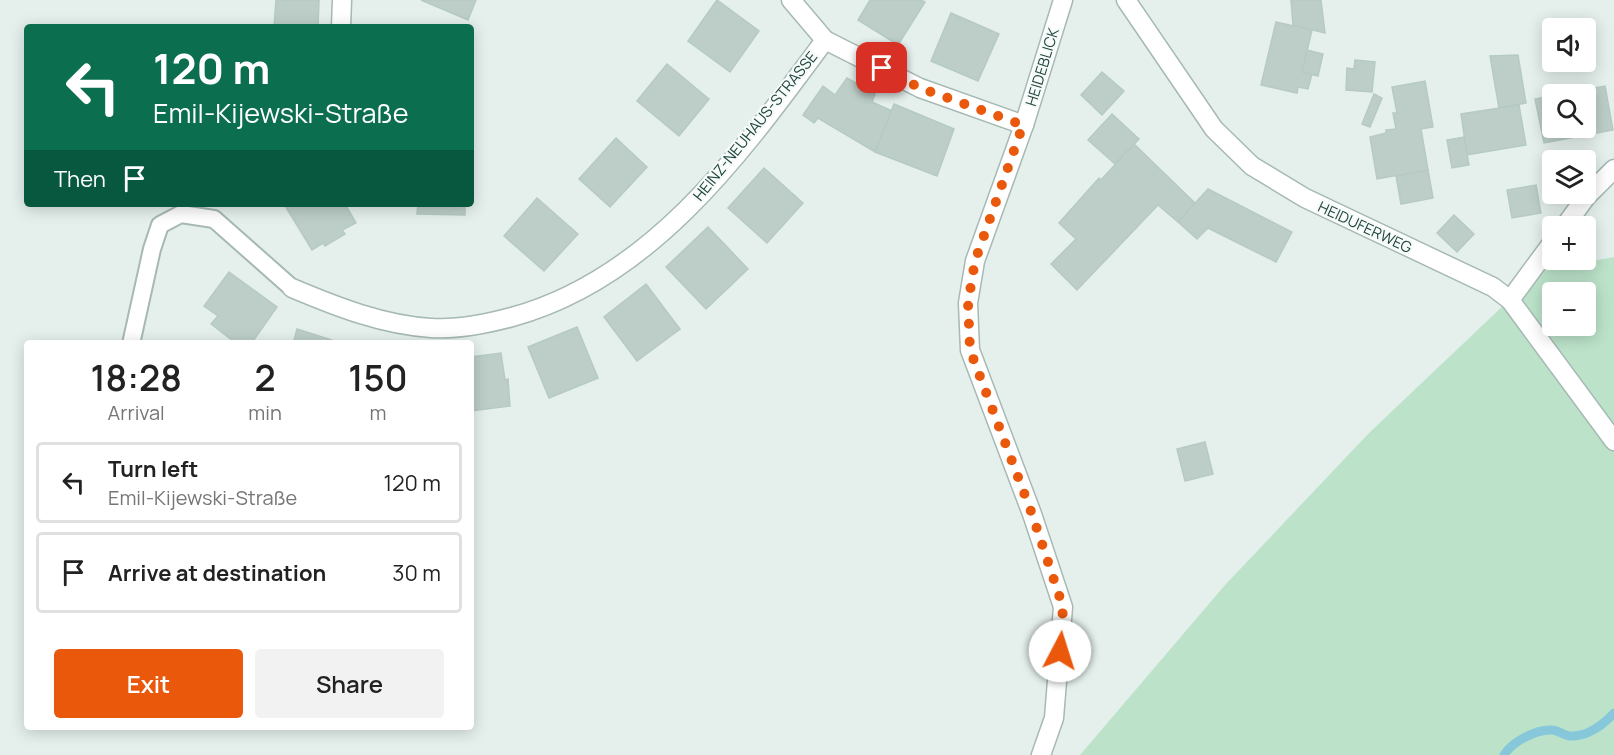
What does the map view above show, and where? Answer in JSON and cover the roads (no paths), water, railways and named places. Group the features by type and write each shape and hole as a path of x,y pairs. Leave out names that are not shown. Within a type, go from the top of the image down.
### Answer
{"street":[{"path":"341,24 342,0"},
{"path":"791,0 825,40 920,88 1023,125"},
{"name":"HEIDEBLICK","path":"1041,755 1054,718 1063,607 1032,514 970,350 968,303 975,261 1023,125 1063,0"},
{"name":"HEIDUFERWEG","path":"1126,0 1214,129 1252,166 1305,198 1493,286 1510,300 1614,441"},
{"name":"HEINZ-NEUHAUS-STRASSE","path":"292,288 340,309 391,322 432,328 485,324 545,308 591,285 630,258 706,191 825,40"},
{"path":"1572,216 1586,197 1614,170"},
{"path":"1510,300 1542,257"}],"lane":[{"path":"132,340 152,249 160,225 181,214 214,219 292,288"}],"waterway":[{"path":"1504,755 1518,741 1532,734 1552,730 1569,736 1582,735 1599,726 1614,713"}]}
